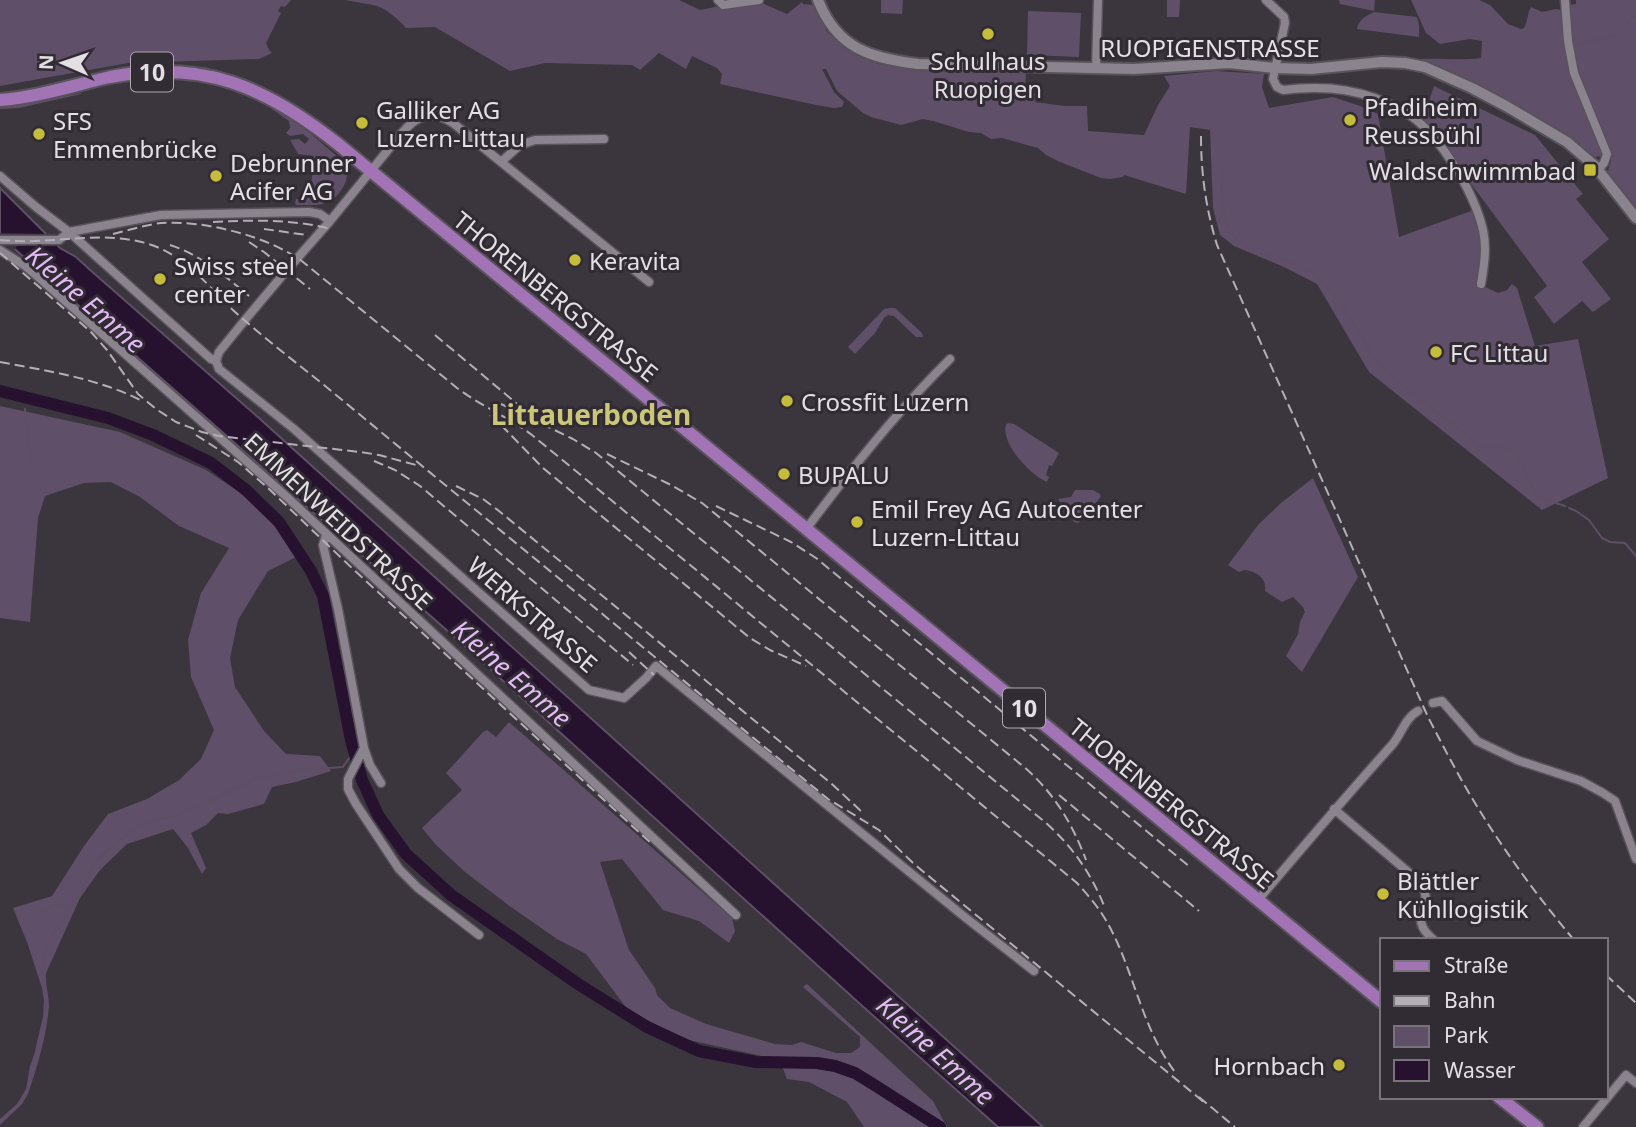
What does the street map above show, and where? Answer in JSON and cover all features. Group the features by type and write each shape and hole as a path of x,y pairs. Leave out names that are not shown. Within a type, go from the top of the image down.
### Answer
{"main road":[{"name":"THORENBERGSTRASSE","path":"0,100 31,96 100,79 140,73 176,72 213,76 236,83 263,93 299,114 1380,1000"},
{"path":"1502,1099 1537,1127"}],"street":[{"path":"718,0 723,5 760,0"},
{"name":"RUOPIGENSTRASSE","path":"818,0 830,24 841,36 857,49 889,61 1096,69 1161,68 1217,63 1311,69 1390,61 1425,67 1472,88 1573,146 1598,170 1636,218"},
{"path":"1096,69 1098,0"},
{"path":"1266,0 1284,18 1285,23 1273,79 1280,89 1317,87 1345,90 1383,101 1406,112 1424,128 1450,160 1461,178 1483,230 1485,258 1481,284"},
{"path":"1565,0 1574,73 1606,154 1604,163 1598,170"},
{"path":"216,360 219,352 245,320 409,124 430,115 453,123 649,282"},
{"path":"501,162 520,145 535,140 604,139"},
{"name":"WERKSTRASSE","path":"0,176 69,232 211,359 216,360 219,369 294,429 589,690 624,698 656,666 1034,971"},
{"path":"2,240 57,240 69,232 161,215 309,212 320,214 330,221"},
{"name":"EMMENWEIDSTRASSE","path":"0,250 25,265 239,453 736,915"},
{"path":"807,528 886,428 950,359"},
{"path":"326,535 323,545 338,609 363,750 381,783"},
{"path":"1433,703 1442,701 1477,740 1517,761 1581,781 1615,802 1636,859"},
{"path":"1258,900 1418,711"},
{"path":"363,750 348,779 348,789 399,869 418,888 479,935"},
{"path":"1334,809 1420,882 1426,890 1420,925 1432,938"},
{"path":"1608,1097 1626,1075 1636,1083"},
{"path":"1583,1127 1606,1099"}],"green space":[{"path":"0,0 291,0 278,11 281,13 266,43 272,53 259,59 128,63 0,86"},
{"path":"345,0 679,0 700,10 760,2 787,14 802,2 814,5 827,32 850,51 878,64 909,69 1026,73 1025,90 1033,91 1037,96 1035,102 1087,106 1088,131 1144,135 1170,86 1164,76 1216,71 1264,74 1262,87 1269,108 1333,97 1360,106 1378,114 1399,237 1474,210 1481,237 1479,284 1498,293 1507,290 1512,284 1517,288 1535,346 1578,339 1608,478 1542,510 1369,372 1317,284 1234,246 1220,235 1213,208 1210,130 1190,127 1186,194 1124,175 1110,179 1101,178 1060,162 1038,148 1002,138 991,139 981,133 933,121 923,119 901,125 871,117 837,91 826,69 822,69 834,92 844,102 842,107 816,105 720,84 722,74 717,68 692,56 686,69 659,53 640,70 632,65 545,63 510,71 435,27 406,28 382,8"},
{"path":"881,0 903,0 902,14 881,13"},
{"path":"1167,0 1180,0 1179,17 1167,17"},
{"path":"1339,0 1375,0 1374,11 1340,4"},
{"path":"1411,0 1479,0 1490,5 1508,24 1521,29 1524,28 1531,7 1542,12 1561,10 1572,78 1603,150 1601,156 1595,157 1574,140 1499,97 1421,61 1481,58 1482,41 1470,39 1440,44 1426,33"},
{"path":"1576,0 1636,0 1636,210 1607,174 1611,152 1579,79 1570,32 1569,5 1576,4"},
{"path":"1028,11 1081,13 1079,57 1027,55"},
{"path":"1374,12 1417,17 1419,37 1357,29 1361,20"},
{"path":"1434,86 1535,135 1583,194 1576,199 1609,239 1582,262 1611,299 1593,312 1582,301 1554,324 1534,297 1547,286 1423,119"},
{"path":"81,93 19,108 0,109 0,107"},
{"path":"272,109 277,109 310,133 347,165 345,183 332,200 322,204 296,205 296,199 310,197 314,156 298,154 290,140 299,139 305,144 309,139 303,134 290,136 286,133 290,128 289,121"},
{"path":"895,308 923,337 916,337 894,316 888,315 855,354 848,347 884,309"},
{"path":"0,406 120,432 206,470 262,507 296,557 268,571 238,620 230,658 235,687 264,731 286,754 320,756 331,771 272,787 264,804 228,814 218,813 206,825 191,833 206,868 202,874 188,848 173,829 127,844 100,870 80,898 46,973 48,1017 28,1094 22,1104 0,1125 0,1119 17,1104 26,1089 43,1017 42,988 13,908 52,896 108,814 147,799 179,780 201,759 214,730 191,677 188,640 201,593 229,548 179,526 140,497 111,482 84,483 45,496 38,518 30,622 0,618"},
{"path":"1009,423 1059,453 1052,466 1049,465 1047,482 1025,466 1012,449 1005,432 1006,424"},
{"path":"1313,478 1358,577 1302,672 1286,656 1298,634 1305,612 1303,607 1293,597 1282,602 1265,591 1263,579 1257,574 1245,570 1239,572 1228,565 1258,525"},
{"path":"1075,490 1093,490 1101,496 1078,523 1074,522 1058,499 1071,497"},
{"path":"509,722 732,918 735,931 729,943 699,921 663,910 622,859 600,862 629,950 657,995 670,1008 706,1024 775,1044 792,1045 801,1042 836,1053 851,1053 860,1047 860,1037 803,987 807,984 933,1101 947,1127 864,1127 847,1102 809,1082 787,1079 780,1060 684,1039 628,1010 586,954 557,939 465,872 422,828 462,790 446,773 483,732 487,730 496,737"}],"water":[{"name":"Kleine Emme","path":"0,188 60,248 76,257 260,419 1043,1127 998,1127 459,641 0,236"}],"pier":[{"path":"0,233 48,233 63,246 17,246 14,250 0,237"}],"waterway":[{"path":"1579,45 1616,34 1636,15"},
{"path":"1222,168 1224,215 1237,239 1254,250 1314,274 1343,308 1371,353 1394,378 1478,446 1500,447 1512,451 1537,497 1565,506"},
{"path":"0,391 108,418 153,435 211,463 246,490 279,522 311,571 323,596 351,740 362,780 378,815 406,854 451,895 578,984 647,1027 699,1051 756,1062 835,1066 855,1073 940,1127"},
{"path":"25,409 31,463"},
{"path":"1569,508 1589,520 1602,538 1610,542 1625,543 1636,556"},
{"path":"45,997 42,978 47,942 83,890 95,863 111,847 143,823 179,815 258,778 301,770 343,767 354,751"},
{"path":"37,912 59,904 73,905"}],"railway":[{"path":"1201,136 1205,191 1217,245 1428,717 1498,839 1572,938"},
{"path":"213,222 287,222 331,229"},
{"path":"113,234 161,223 196,224 254,237 289,253 457,388 532,435 1077,883 1107,922 1154,1036 1175,1072"},
{"path":"264,229 307,235"},
{"path":"0,240 118,238 157,247 180,260 267,340 828,799 879,830 914,864 1205,1103"},
{"path":"249,242 310,289"},
{"path":"170,245 202,260 249,296"},
{"path":"0,253 91,332 138,394 176,422 219,436 360,452 416,465"},
{"path":"435,335 522,408"},
{"path":"0,362 89,381 140,400"},
{"path":"501,404 596,453 1046,823 1081,862 1105,908"},
{"path":"490,415 543,468 750,638 806,666"},
{"path":"196,435 238,462 268,488 653,845"},
{"path":"607,454 702,503 1024,767 1061,809 1086,860"},
{"path":"374,461 395,470 420,486 633,665"},
{"path":"456,486 483,499 499,511 833,785 862,812"},
{"path":"716,506 791,542 816,558 1190,867"},
{"path":"629,652 654,675"},
{"path":"1059,795 1199,911"},
{"path":"1608,977 1636,1003"},
{"path":"1199,1097 1235,1127"}],"place":[{"name":"Schulhaus Ruopigen","path":"988,34"},
{"name":"Pfadiheim Reussbühl","path":"1350,120"},
{"name":"Galliker AG Luzern-Littau","path":"362,123"},
{"name":"SFS Emmenbrücke","path":"39,134"},
{"name":"Waldschwimmbad","path":"1590,170"},
{"name":"Debrunner Acifer AG","path":"216,176"},
{"name":"Keravita","path":"575,260"},
{"name":"Swiss steel center","path":"160,279"},
{"name":"FC Littau","path":"1436,352"},
{"name":"Crossfit Luzern","path":"787,401"},
{"name":"BUPALU","path":"784,474"},
{"name":"Emil Frey AG Autocenter Luzern-Littau","path":"857,522"},
{"name":"Blättler Kühllogistik","path":"1383,894"},
{"name":"Hornbach","path":"1339,1065"}],"district":[{"name":"Littauerboden","path":"591,414"}]}
